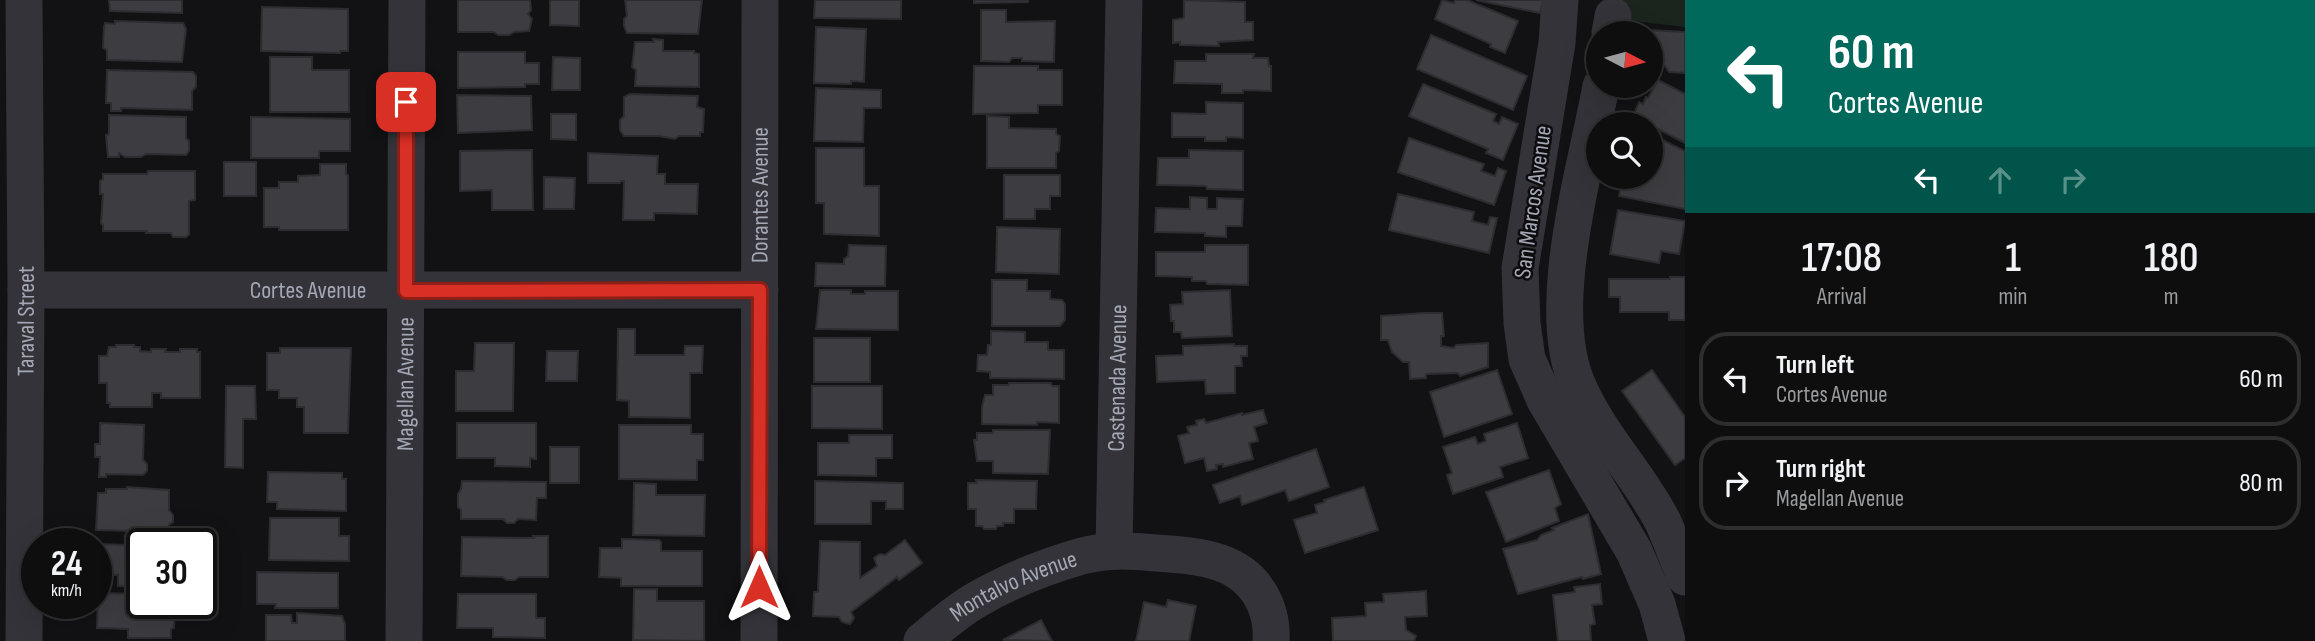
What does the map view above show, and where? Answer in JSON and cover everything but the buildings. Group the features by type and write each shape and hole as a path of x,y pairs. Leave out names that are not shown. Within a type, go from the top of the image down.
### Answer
{"street":[{"name":"Taraval Street","path":"24,0 26,290 13,364 24,641"},
{"name":"Magellan Avenue","path":"404,641 407,0"},
{"name":"Dorantes Avenue","path":"759,641 760,0"},
{"name":"Castenada Avenue","path":"1114,550 1124,0"},
{"name":"San Marcos Avenue","path":"1560,0 1558,43 1520,268 1522,323 1527,359 1607,437 1662,521 1685,577"},
{"name":"San Marcos Avenue","path":"1599,98 1564,290 1569,358 1561,393 1657,604 1667,641"},
{"name":"Cortes Avenue","path":"26,290 760,290"},
{"name":"Montalvo Avenue","path":"922,641 978,599 1055,565 1084,555 1114,550"},
{"path":"1114,550 1214,560 1240,571 1259,590 1270,615 1270,641"}],"shaded area":[{"path":"1616,0 1685,0 1685,27 1663,24 1663,21 1625,20"}],"route":[{"path":"406,102 406,291 760,290 759,587"}]}
